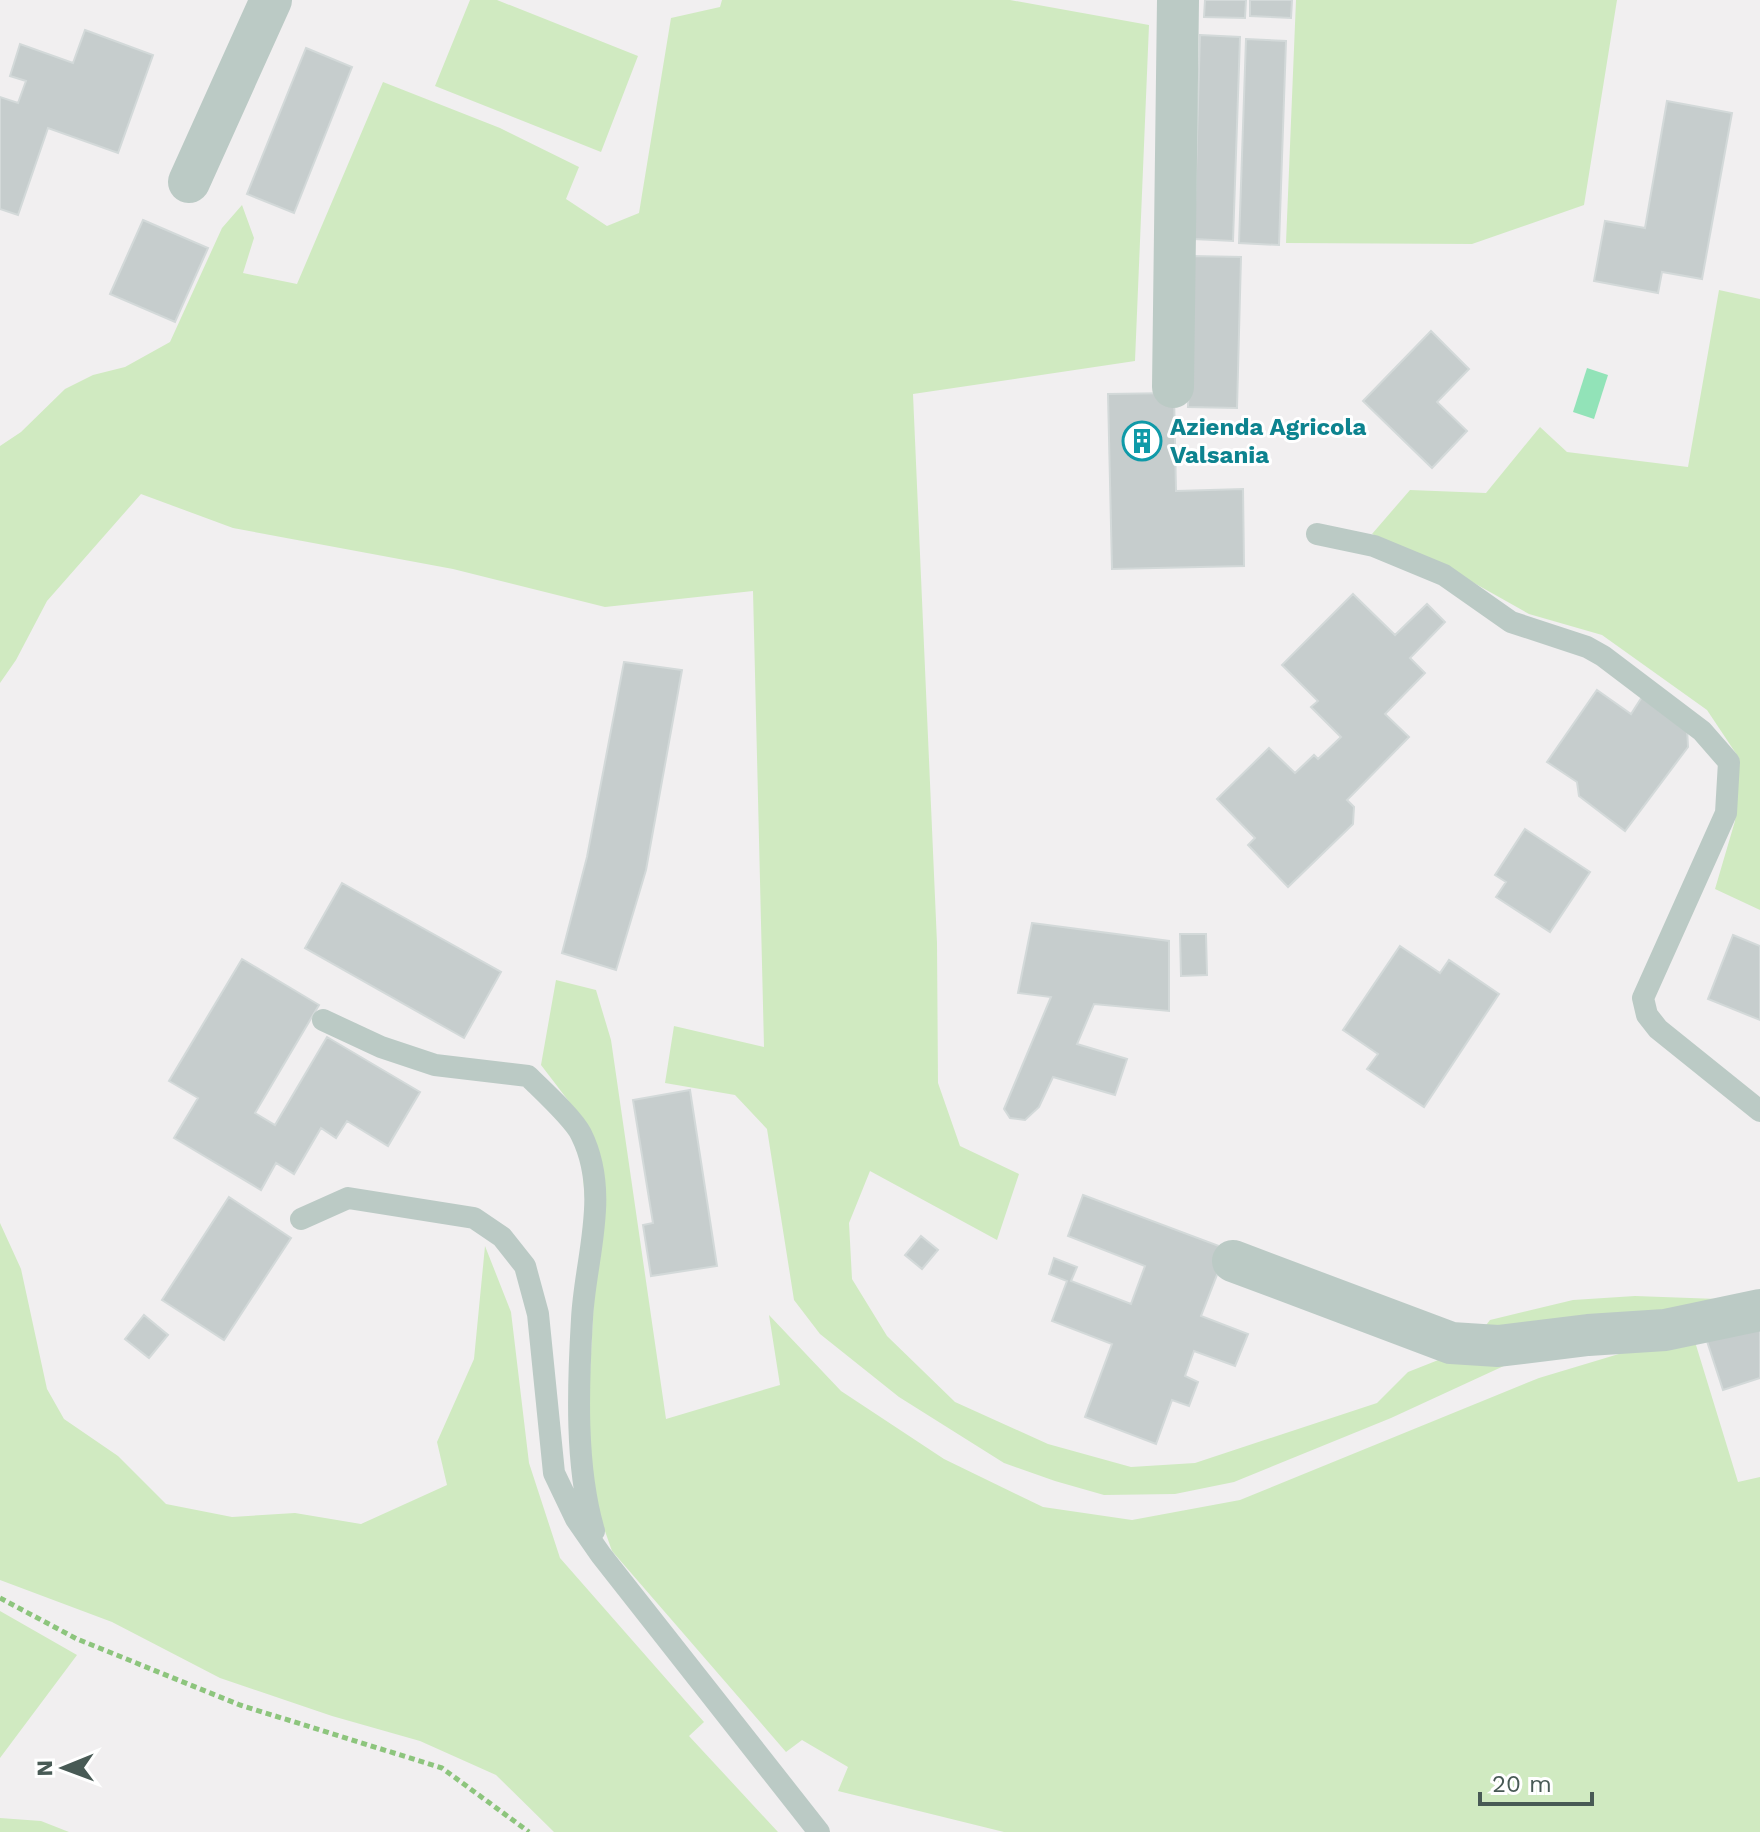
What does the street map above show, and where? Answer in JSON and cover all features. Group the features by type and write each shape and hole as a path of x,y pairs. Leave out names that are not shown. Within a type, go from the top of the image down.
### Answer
{"street":[{"path":"189,182 271,0"},
{"path":"1173,387 1178,0"},
{"path":"1233,1261 1451,1343 1498,1346 1665,1330 1760,1310"}],"lane":[{"path":"1317,534 1374,546 1444,575 1511,622 1595,652 1702,731 1729,762 1726,813 1643,998 1647,1015 1658,1029 1760,1111"},
{"path":"323,1020 381,1047 435,1065 528,1076 580,1132 595,1172 594,1240 582,1317 580,1411 585,1500 601,1555"},
{"path":"301,1219 348,1198 474,1218 502,1237 525,1266 538,1314 554,1473 576,1519 819,1832"}],"path":[{"path":"0,1598 77,1639 240,1705 442,1768 529,1832"}],"shaded area":[{"path":"470,0 497,0 638,56 601,152 435,86"},
{"path":"722,0 1010,0 1149,25 1135,361 913,394 937,943 938,1083 960,1146 1019,1174 997,1240 870,1171 849,1223 852,1279 887,1336 955,1402 1048,1444 1131,1467 1195,1463 1377,1403 1408,1372 1451,1355 1545,1347 1391,1418 1234,1482 1175,1494 1104,1495 1004,1463 899,1397 820,1334 794,1300 767,1129 735,1095 665,1083 674,1026 764,1047 753,591 605,607 453,569 233,528 141,494 47,601 16,660 0,683 0,446 21,432 65,389 93,375 125,367 170,342 222,228 242,205 254,238 243,273 297,284 383,82 500,128 579,167 566,199 607,226 639,213 671,18 720,7"},
{"path":"1296,0 1617,0 1584,205 1472,244 1286,243"},
{"path":"1719,290 1760,299 1760,910 1715,889 1735,821 1739,758 1707,710 1602,635 1529,614 1442,565 1372,534 1410,490 1486,493 1540,427 1567,452 1688,467"},
{"path":"1587,368 1608,375 1594,419 1573,412"},
{"path":"556,980 596,990 611,1040 666,1419 780,1385 769,1315 841,1391 944,1459 1043,1507 1132,1520 1240,1500 1539,1378 1692,1332 1738,1482 1760,1477 1760,1832 1004,1832 838,1791 848,1767 802,1740 786,1752 612,1551 594,1500 588,1411 594,1296 577,1112 541,1065"},
{"path":"0,1223 21,1269 47,1389 64,1419 118,1456 166,1504 232,1517 295,1513 361,1524 447,1485 437,1442 474,1359 485,1246 511,1312 529,1463 560,1558 704,1722 689,1736 778,1832 554,1832 496,1775 420,1741 332,1716 220,1678 112,1622 0,1580"},
{"path":"1635,1296 1718,1299 1736,1305 1477,1337 1490,1320 1573,1300"},
{"path":"0,1611 77,1655 0,1758"},
{"path":"0,1818 41,1821 69,1832 0,1832"}],"building":[{"path":"1205,0 1246,0 1245,18 1204,17"},
{"path":"1250,0 1292,0 1291,18 1250,16"},
{"path":"85,30 153,55 118,153 48,128 18,215 0,209 0,97 18,103 26,81 10,76 20,44 73,63"},
{"path":"1200,35 1240,37 1233,241 1194,239"},
{"path":"1246,39 1286,41 1279,245 1239,243"},
{"path":"306,48 352,67 294,213 247,194"},
{"path":"1667,101 1732,113 1702,279 1662,272 1658,293 1594,281 1605,221 1645,228"},
{"path":"143,220 208,248 175,322 110,294"},
{"path":"1192,256 1241,257 1237,408 1188,407"},
{"path":"1431,331 1469,369 1437,402 1467,431 1432,468 1363,401"},
{"name":"Azienda Agricola Valsania","path":"1174,393 1176,491 1243,489 1244,566 1112,569 1108,394"},
{"path":"1353,594 1395,635 1427,604 1445,622 1410,658 1425,673 1385,714 1409,737 1347,800 1354,807 1353,824 1288,887 1248,845 1255,838 1217,799 1269,748 1295,773 1314,755 1318,759 1341,737 1311,707 1318,701 1282,665"},
{"path":"624,662 682,670 646,870 616,970 562,953 587,857"},
{"path":"1597,690 1631,714 1642,697 1687,728 1688,747 1625,831 1579,796 1577,782 1547,762"},
{"path":"1525,829 1590,872 1550,932 1496,897 1506,882 1495,875"},
{"path":"342,883 501,972 464,1038 305,948"},
{"path":"1032,923 1169,941 1169,1011 1094,1004 1077,1044 1127,1059 1115,1095 1053,1077 1039,1107 1025,1120 1010,1118 1004,1109 1051,997 1018,993"},
{"path":"1180,934 1206,934 1207,975 1181,976"},
{"path":"1733,935 1760,946 1760,1020 1708,999"},
{"path":"1400,946 1440,973 1449,960 1499,994 1424,1107 1367,1069 1378,1054 1343,1030"},
{"path":"242,959 319,1005 255,1113 275,1125 327,1037 420,1092 388,1146 347,1121 336,1138 321,1128 294,1174 276,1163 261,1190 174,1138 198,1098 169,1081"},
{"path":"690,1090 717,1266 651,1276 643,1225 653,1223 633,1100"},
{"path":"1083,1195 1227,1249 1201,1316 1248,1334 1235,1366 1194,1351 1185,1376 1198,1382 1189,1406 1172,1400 1156,1444 1085,1417 1112,1344 1052,1321 1067,1281 1049,1274 1054,1258 1077,1267 1071,1281 1131,1304 1145,1266 1068,1236"},
{"path":"229,1197 291,1238 224,1340 162,1300"},
{"path":"921,1236 938,1250 922,1269 905,1255"},
{"path":"144,1315 168,1335 149,1358 125,1339"},
{"path":"1760,1324 1760,1378 1723,1390 1705,1335"}],"place":[{"name":"Azienda Agricola Valsania","path":"1142,441"}]}
